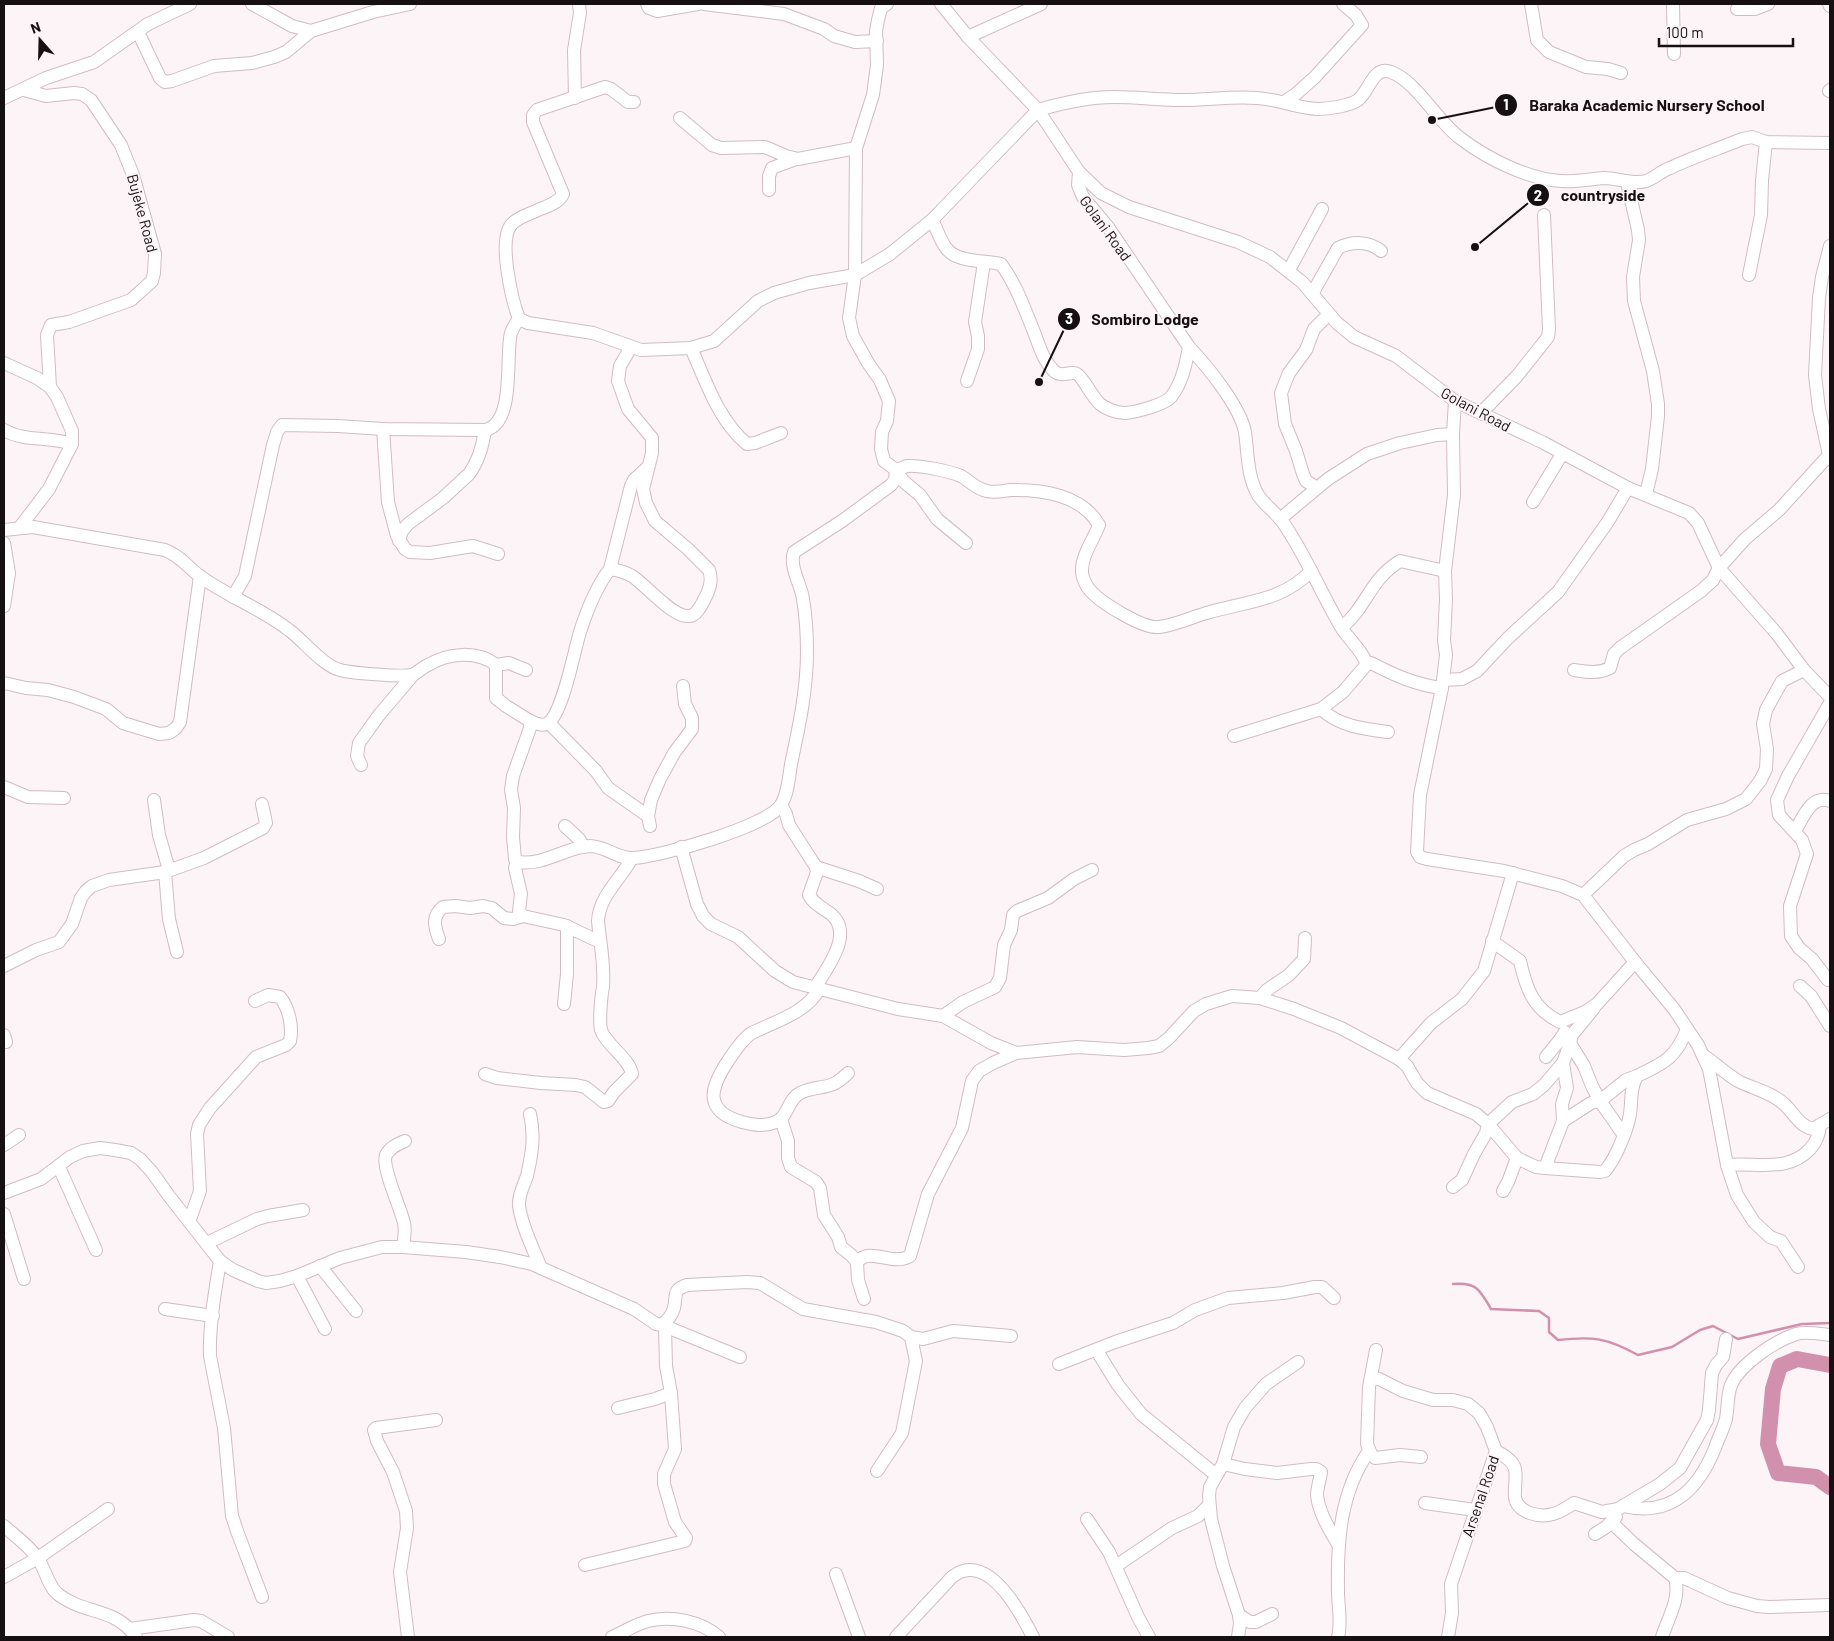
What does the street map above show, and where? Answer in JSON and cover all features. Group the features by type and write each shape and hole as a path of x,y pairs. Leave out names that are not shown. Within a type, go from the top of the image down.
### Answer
{"street":[{"path":"4,98 46,78 94,62 148,24 190,4"},
{"path":"252,4 292,26 311,31"},
{"path":"138,32 155,70 165,82 214,66 252,63 274,57 286,52 311,31 373,12 410,4"},
{"path":"574,98 574,50 580,13 579,4"},
{"path":"647,4 649,8 657,11 698,4"},
{"path":"704,4 784,14 824,29 834,36 855,42 877,41"},
{"path":"887,4 881,8 878,20 877,66 872,94 856,148 855,275 849,318 853,336 880,380 889,401 887,421 882,432 881,449 884,461 896,470 903,481 920,496 937,519 966,543"},
{"name":"Golani Road","path":"941,4 968,36 1038,110 1079,172 1101,193 1129,207 1238,242 1270,257 1289,270 1354,337 1396,356 1455,400 1628,488 1684,510 1695,519 1702,530 1719,568 1777,634 1804,670 1830,697"},
{"path":"968,36 1041,4"},
{"path":"1284,102 1315,77 1362,25 1356,15 1343,4"},
{"path":"1531,4 1537,40 1549,52 1586,67 1608,69 1621,73"},
{"path":"1673,4 1674,54"},
{"path":"1737,9 1755,9 1768,4"},
{"path":"634,102 628,102 611,89 605,87 535,112 532,119 563,194 556,202 513,222 506,233 508,280 519,319 528,323 593,333 631,347 648,350 691,348 714,341 758,301 774,293 809,283 855,275 890,254 932,220 1038,110 1059,104 1113,97 1163,100 1220,97 1257,98 1319,109 1357,101 1363,96 1375,75 1380,72 1391,72 1409,84 1448,128 1461,139 1514,169 1543,179 1560,181 1605,178 1627,182 1647,181 1668,168 1742,139 1752,137 1766,142 1830,143"},
{"name":"Bujeke Road","path":"24,90 46,96 74,92 82,94 91,100 122,145 155,254 152,281 135,297 87,316 51,325 47,335 50,387 72,431 72,444"},
{"path":"680,118 712,145 730,148 765,147 798,159"},
{"path":"1749,275 1761,215 1766,142"},
{"path":"769,190 769,176 772,168 798,159 856,148"},
{"name":"Golani Road","path":"1079,172 1078,185 1083,197 1108,227 1189,347 1215,377 1242,422 1248,466 1255,489 1280,519 1342,627 1361,651 1367,664"},
{"path":"1627,182 1638,235 1633,277 1634,301 1653,371 1658,404 1652,469 1646,494"},
{"path":"1289,270 1322,209"},
{"path":"1481,413 1517,376 1548,337 1544,215"},
{"path":"932,220 944,246 949,252 961,258 1001,264 1024,305 1042,354 1052,369 1061,374 1074,372 1078,374 1095,399 1112,411 1124,413 1158,405 1170,398 1179,383 1189,347"},
{"path":"1312,294 1338,248 1357,242 1374,245 1381,251"},
{"path":"1574,670 1592,672 1610,668 1614,654 1620,648 1700,592 1713,580 1719,568 1754,531 1784,505 1830,457 1819,409 1815,375 1819,298 1830,246"},
{"path":"967,381 978,349 975,322 984,262"},
{"path":"1317,488 1306,481 1303,474 1285,424 1281,393 1289,373 1306,350 1314,329 1330,314"},
{"path":"233,597 245,576 273,445 279,428 282,425 383,429 489,429 497,424 502,410 509,377 510,339 514,325 519,319"},
{"path":"610,569 619,570 631,576 676,612 687,617 694,614 702,605 709,592 711,574 709,570 693,553 656,521 646,503 643,489 652,453 652,438 628,409 618,381 620,366 631,347"},
{"path":"691,348 714,399 738,436 747,444 781,434"},
{"path":"4,363 37,378 50,387"},
{"path":"1455,400 1453,434 1454,495 1445,572 1444,640 1446,656 1420,795 1416,852 1420,857 1427,859 1487,867 1562,886 1583,895 1634,962 1670,1003 1688,1029 1703,1055 1713,1084 1727,1165 1737,1195 1749,1216 1770,1237 1781,1242 1798,1267"},
{"path":"383,429 388,502 393,524 405,549 410,552 430,553 473,546 498,554"},
{"path":"4,430 18,436 60,440 72,444 49,488 20,527"},
{"path":"400,541 402,531 408,524 443,498 469,474 481,447 485,430"},
{"path":"1280,519 1338,472 1367,454 1400,443 1437,435 1453,434"},
{"path":"1533,502 1562,454"},
{"path":"896,470 908,466 938,470 962,477 985,491 1033,491 1062,496 1082,506 1094,515 1099,525 1085,558 1082,572 1089,589 1106,604 1130,618 1157,628 1213,611 1270,598 1300,583 1311,571"},
{"path":"496,665 496,698 530,721 543,725 549,723 556,714 580,632 591,602 602,579 610,569 630,486 647,468"},
{"path":"517,862 549,859 584,847 600,847 632,858 705,841 758,822 766,818 781,805 788,784 807,675 807,635 803,598 792,558 794,552 842,521 891,485 895,480 896,470"},
{"path":"1234,736 1321,709 1343,692 1367,664 1414,683 1442,684 1462,679 1477,671 1508,638 1558,592 1607,523 1628,488"},
{"path":"4,530 33,527 165,550 175,554 200,576 233,597 260,610 288,629 332,666 340,670 413,675"},
{"path":"4,543 9,574 4,606"},
{"path":"1342,627 1357,612 1377,580 1391,566 1400,561 1445,572"},
{"path":"4,683 48,690 74,697 106,709 123,723 159,734 169,733 180,722 200,576"},
{"path":"361,766 357,756 359,744 379,716 413,675 429,664 458,654 482,658 496,665 509,663 526,670"},
{"path":"1583,895 1624,856 1634,850 1648,844 1687,820 1726,809 1746,799 1766,768 1763,724 1766,710 1782,682 1804,670"},
{"path":"549,723 596,771 608,788 649,821 651,800 660,778 692,729 692,718 686,704 683,686"},
{"path":"1828,980 1812,959 1798,948 1791,936 1790,906 1807,854 1802,840 1779,814 1777,800 1788,776 1830,703"},
{"path":"1321,709 1336,720 1360,729 1388,732"},
{"path":"523,916 519,911 522,894 515,868 517,862 514,846 512,776 530,728 530,721"},
{"path":"4,787 28,797 64,798"},
{"path":"154,800 167,871 169,919 177,952"},
{"path":"1795,831 1808,808 1820,800 1830,801"},
{"path":"4,966 36,950 58,942 72,924 81,898 92,886 109,880 167,871 204,858 262,828 266,823 262,804"},
{"path":"781,805 792,830 816,867 817,872 809,895 812,901 834,916 840,929 840,944 817,988 816,996 803,1007 743,1039 722,1069 713,1089 715,1104 721,1111 736,1120 757,1126 767,1124 781,1119 789,1104 797,1095 814,1089 832,1086 848,1073"},
{"path":"565,826 579,839 584,847"},
{"path":"681,847 697,904 703,916 711,924 738,937 775,971 793,982 898,1009 944,1016 990,1043 1016,1053"},
{"path":"485,1074 497,1078 576,1085 584,1087 604,1102 608,1101 614,1092 630,1077 632,1074 630,1066 610,1044 601,1029 603,988 598,914 609,890 626,869 632,858"},
{"path":"816,867 877,889"},
{"path":"944,1016 963,1002 995,987 1000,978 1004,945 1011,930 1013,915 1017,911 1048,898 1074,879 1092,870"},
{"path":"1399,1059 1431,1023 1462,999 1484,971 1513,873"},
{"path":"439,939 434,920 444,907 470,908 483,906 492,908 498,915 504,918 513,919 523,916 567,926 600,942"},
{"path":"564,1004 567,974 567,926"},
{"path":"1260,998 1267,990 1289,975 1304,959 1305,938"},
{"path":"1492,941 1520,962 1529,995 1552,1018 1560,1022 1585,1012 1597,1004"},
{"path":"1453,1187 1462,1180 1486,1134 1488,1124 1512,1102 1522,1099 1538,1089 1597,1004 1634,962"},
{"path":"1800,986 1811,996 1830,1026"},
{"path":"189,1222 200,1191 199,1125 210,1108 256,1057 286,1045 290,1041 291,1025 280,996 268,995 255,1001"},
{"path":"857,1262 861,1257 868,1255 894,1260 910,1256 928,1194 962,1128 972,1081 979,1071 1016,1053 1077,1047 1124,1050 1159,1046 1194,1012 1206,1004 1222,998 1232,996 1260,998 1341,1028 1399,1059 1407,1066 1417,1083 1427,1093 1469,1110 1488,1124 1517,1158 1536,1167 1605,1171 1615,1155 1623,1134 1630,1111 1632,1086 1637,1076"},
{"path":"1545,1168 1563,1121 1562,1104 1566,1088 1566,1049 1585,1012"},
{"path":"1563,1121 1591,1103 1600,1101 1626,1080 1637,1076 1672,1056 1682,1044 1688,1029"},
{"path":"1546,1057 1554,1044 1566,1049 1584,1066 1600,1101 1623,1134"},
{"path":"1703,1055 1737,1080 1779,1099 1802,1124 1813,1129 1825,1122"},
{"path":"530,1114 534,1139 519,1205 527,1233 541,1268"},
{"path":"781,1119 788,1141 788,1158 791,1167 816,1182 820,1188 824,1215 838,1237 841,1247 857,1262 858,1280 864,1299"},
{"path":"1727,1165 1772,1165 1795,1161 1801,1158 1817,1141 1825,1122"},
{"path":"4,1146 19,1135"},
{"path":"403,1247 406,1232 386,1167 385,1156 391,1148 405,1141"},
{"path":"4,1193 41,1179 70,1157 83,1151 100,1148 130,1153 140,1159 152,1172 220,1261 233,1270 258,1282 266,1283 297,1276 362,1251 382,1247 466,1252 500,1257 532,1264 634,1309 656,1324 740,1357"},
{"path":"1503,1191 1517,1158"},
{"path":"59,1167 96,1250"},
{"path":"207,1243 257,1219 303,1210"},
{"path":"4,1214 24,1279"},
{"path":"220,1261 210,1356 224,1428 232,1516 262,1596"},
{"path":"320,1266 356,1311"},
{"path":"297,1276 325,1329"},
{"path":"585,1565 685,1541 686,1538 675,1522 664,1484 664,1474 675,1449 663,1326 674,1309 676,1292 679,1288 687,1285 760,1283 803,1309 876,1322 903,1331 911,1337 923,1339 953,1331 1011,1336"},
{"path":"1059,1364 1097,1351 1115,1342 1173,1323 1195,1310 1228,1298 1322,1287 1334,1298"},
{"path":"165,1309 213,1316"},
{"path":"1620,1508 1638,1510 1670,1503 1679,1499 1700,1479 1726,1419 1731,1386 1741,1370 1763,1351 1797,1334 1830,1335"},
{"path":"877,1471 902,1433 916,1361 911,1337"},
{"path":"1496,1451 1508,1458 1515,1468 1515,1498 1518,1505 1526,1512 1537,1515 1551,1515 1574,1503 1602,1512 1620,1508 1660,1484 1680,1468 1692,1449 1707,1420 1712,1373 1723,1357 1726,1339"},
{"path":"1376,1350 1368,1402 1367,1444 1369,1451 1375,1458 1400,1455 1421,1457"},
{"path":"1097,1351 1118,1385 1141,1414 1216,1475"},
{"path":"1238,1637 1239,1615 1222,1566 1209,1505 1210,1487 1223,1464 1234,1427 1249,1403 1266,1384 1298,1362"},
{"name":"Arsenal Road","path":"1371,1378 1379,1379 1404,1391 1433,1400 1453,1400 1468,1404 1479,1413 1487,1427 1496,1451 1451,1584 1452,1613 1448,1637"},
{"path":"618,1408 670,1393"},
{"path":"408,1637 400,1572 407,1528 406,1511 393,1472 377,1441 374,1430 376,1428 436,1420"},
{"path":"1338,1637 1340,1621 1338,1593 1339,1546 1342,1520 1349,1490 1356,1472 1369,1451"},
{"path":"1223,1464 1277,1473 1311,1469 1321,1472 1317,1493 1319,1504 1328,1529 1339,1546"},
{"path":"1425,1503 1475,1510"},
{"path":"1116,1566 1172,1528 1198,1516 1209,1505"},
{"path":"1595,1534 1611,1522 1620,1508"},
{"path":"4,1577 38,1558 108,1509"},
{"path":"1088,1519 1116,1566 1134,1609 1149,1637"},
{"path":"1611,1522 1675,1578 1677,1586 1676,1595 1662,1637"},
{"path":"4,1526 38,1558 51,1586 58,1594 75,1604 119,1619 133,1633 194,1620 228,1637"},
{"path":"896,1637 952,1577 964,1571 979,1573 997,1583 1018,1608 1033,1637"},
{"path":"836,1574 859,1637"},
{"path":"1675,1578 1684,1578 1728,1598 1757,1606 1830,1605"},
{"path":"1239,1615 1250,1622 1256,1622 1272,1614"},
{"path":"612,1637 646,1621 661,1618 688,1622 705,1628 719,1637"}],"waterway":[{"path":"1453,1284 1473,1286 1484,1297 1491,1309 1539,1311 1549,1318 1549,1332 1558,1340 1581,1338 1600,1340 1617,1345 1638,1355 1672,1347 1700,1330 1713,1326 1738,1339 1802,1324 1830,1323"},
{"path":"1830,1365 1797,1359 1780,1366 1773,1389 1768,1444 1778,1473 1816,1477 1830,1487"}],"place":[{"name":"Baraka Academic Nursery School","path":"1432,120"},
{"name":"countryside","path":"1475,247"},
{"name":"Sombiro Lodge","path":"1039,382"}]}
